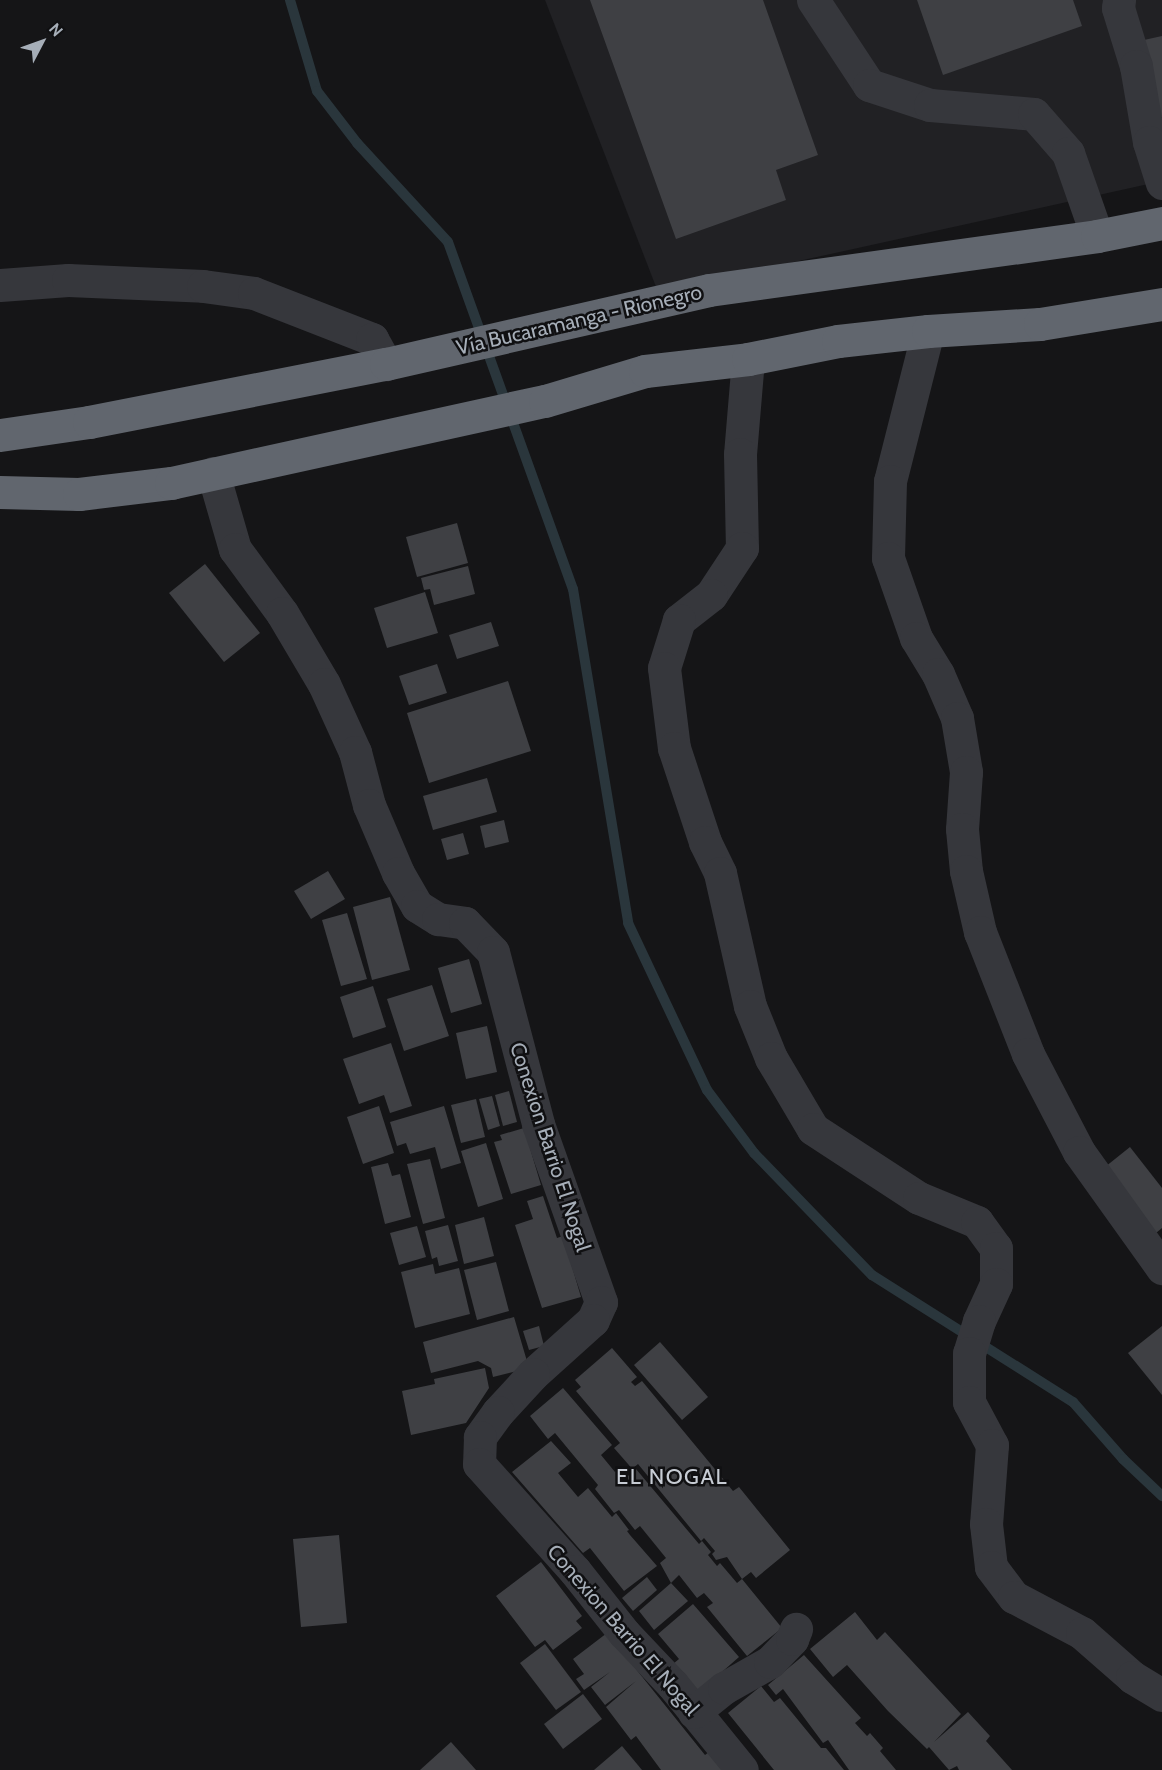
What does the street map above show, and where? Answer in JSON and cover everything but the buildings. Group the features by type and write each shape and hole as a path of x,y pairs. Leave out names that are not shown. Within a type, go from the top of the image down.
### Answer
{"highway":[{"name":"Vía Bucaramanga - Rionegro","path":"0,435 89,422 386,364 709,290 1097,236 1162,223"},
{"path":"0,492 79,494 171,483 545,401 645,371 748,359 838,341 928,331 1040,324 1162,304"}],"street":[{"path":"813,0 869,85 930,105 1034,114 1068,153 1097,236"},
{"path":"1119,0 1118,8 1136,66 1149,142 1162,183"},
{"path":"0,285 68,280 202,286 254,292 372,339 386,364"},
{"path":"928,331 890,480 888,558 916,638 938,674 957,718 966,772 962,829 966,871 980,932 1028,1054 1079,1152 1162,1268"},
{"path":"748,359 740,454 742,548 711,595 679,620 664,668 674,748 705,842 720,873 750,1006 771,1058 813,1129 919,1198 976,1222 996,1248 996,1284 979,1321 969,1353 969,1402 992,1444 986,1524 991,1567 1014,1597 1082,1633 1132,1677 1162,1695"},
{"name":"Conexion Barrio El Nogal","path":"213,473 235,549 282,613 324,684 355,752 369,805 407,889 417,906 438,919 465,923 493,952 538,1124 601,1302 593,1320 533,1374 498,1412 480,1437 479,1464 575,1571 624,1633 673,1685 742,1770"},
{"path":"694,1712 724,1688 770,1662 792,1639 796,1629"}],"shaded area":[{"path":"545,0 1162,0 1162,181 658,292"}],"waterway":[{"path":"290,0 317,91 357,143 448,242 573,589 628,923 707,1090 754,1153 872,1275 1073,1402 1123,1459 1162,1496"}],"district":[{"name":"EL NOGAL","path":"672,1477"}]}
